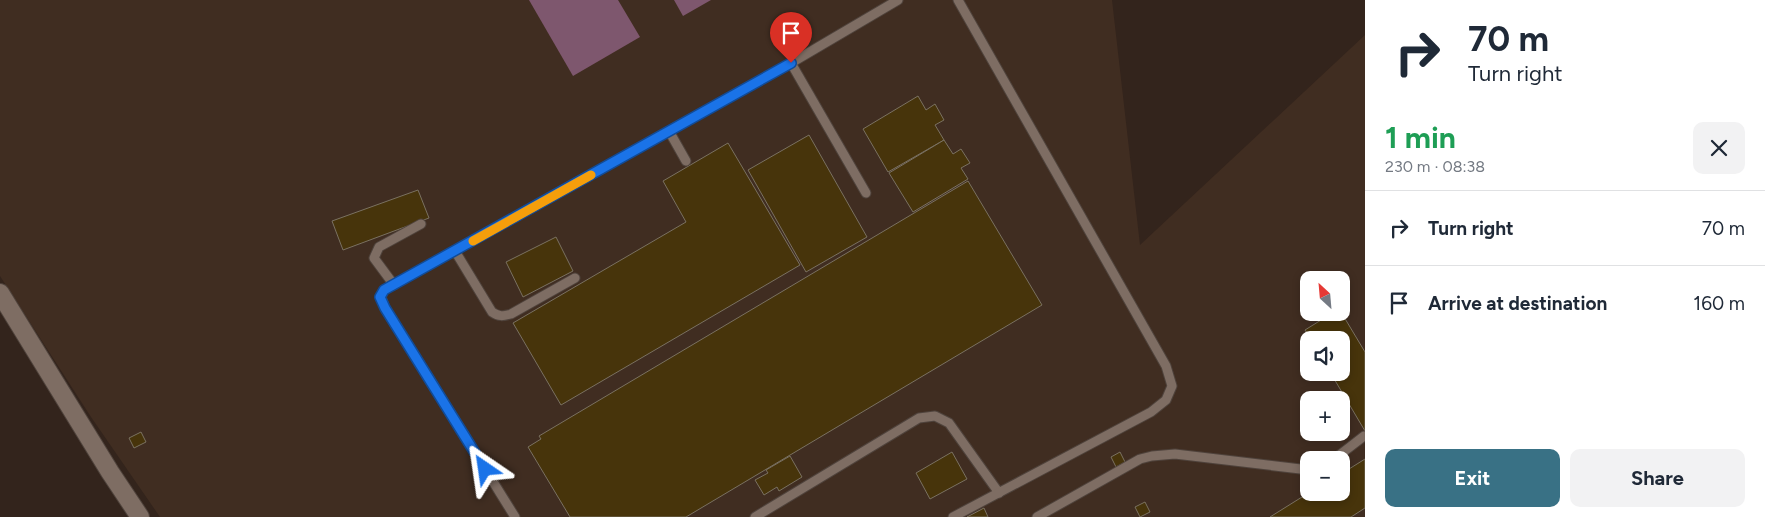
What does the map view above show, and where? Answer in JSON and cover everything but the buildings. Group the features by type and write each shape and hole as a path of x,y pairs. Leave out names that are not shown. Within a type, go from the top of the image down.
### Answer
{"street":[{"path":"3,303 140,517"}],"lane":[{"path":"515,517 385,308 380,297 384,290 791,63 898,0"},
{"path":"953,517 1152,412 1166,400 1172,386 1166,366 958,0"},
{"path":"791,63 866,193"},
{"path":"669,131 686,161"},
{"path":"394,285 374,258 375,252 378,247 421,224"},
{"path":"455,251 492,312 497,316 512,314 575,278"},
{"path":"755,517 919,418 935,416 949,423 998,493"},
{"path":"1345,451 1364,436"},
{"path":"1036,517 1123,467 1152,456 1175,454 1300,469"}],"shaded area":[{"path":"0,0 1112,0 1140,245 1365,35 1365,517 160,517 91,417 0,276"},
{"path":"529,0 618,0 640,37 573,76"},
{"path":"674,0 711,0 683,16"}],"slow traffic":[{"path":"473,241 591,175"}],"route":[{"path":"485,469 385,308 380,297 384,290 791,63"}]}
